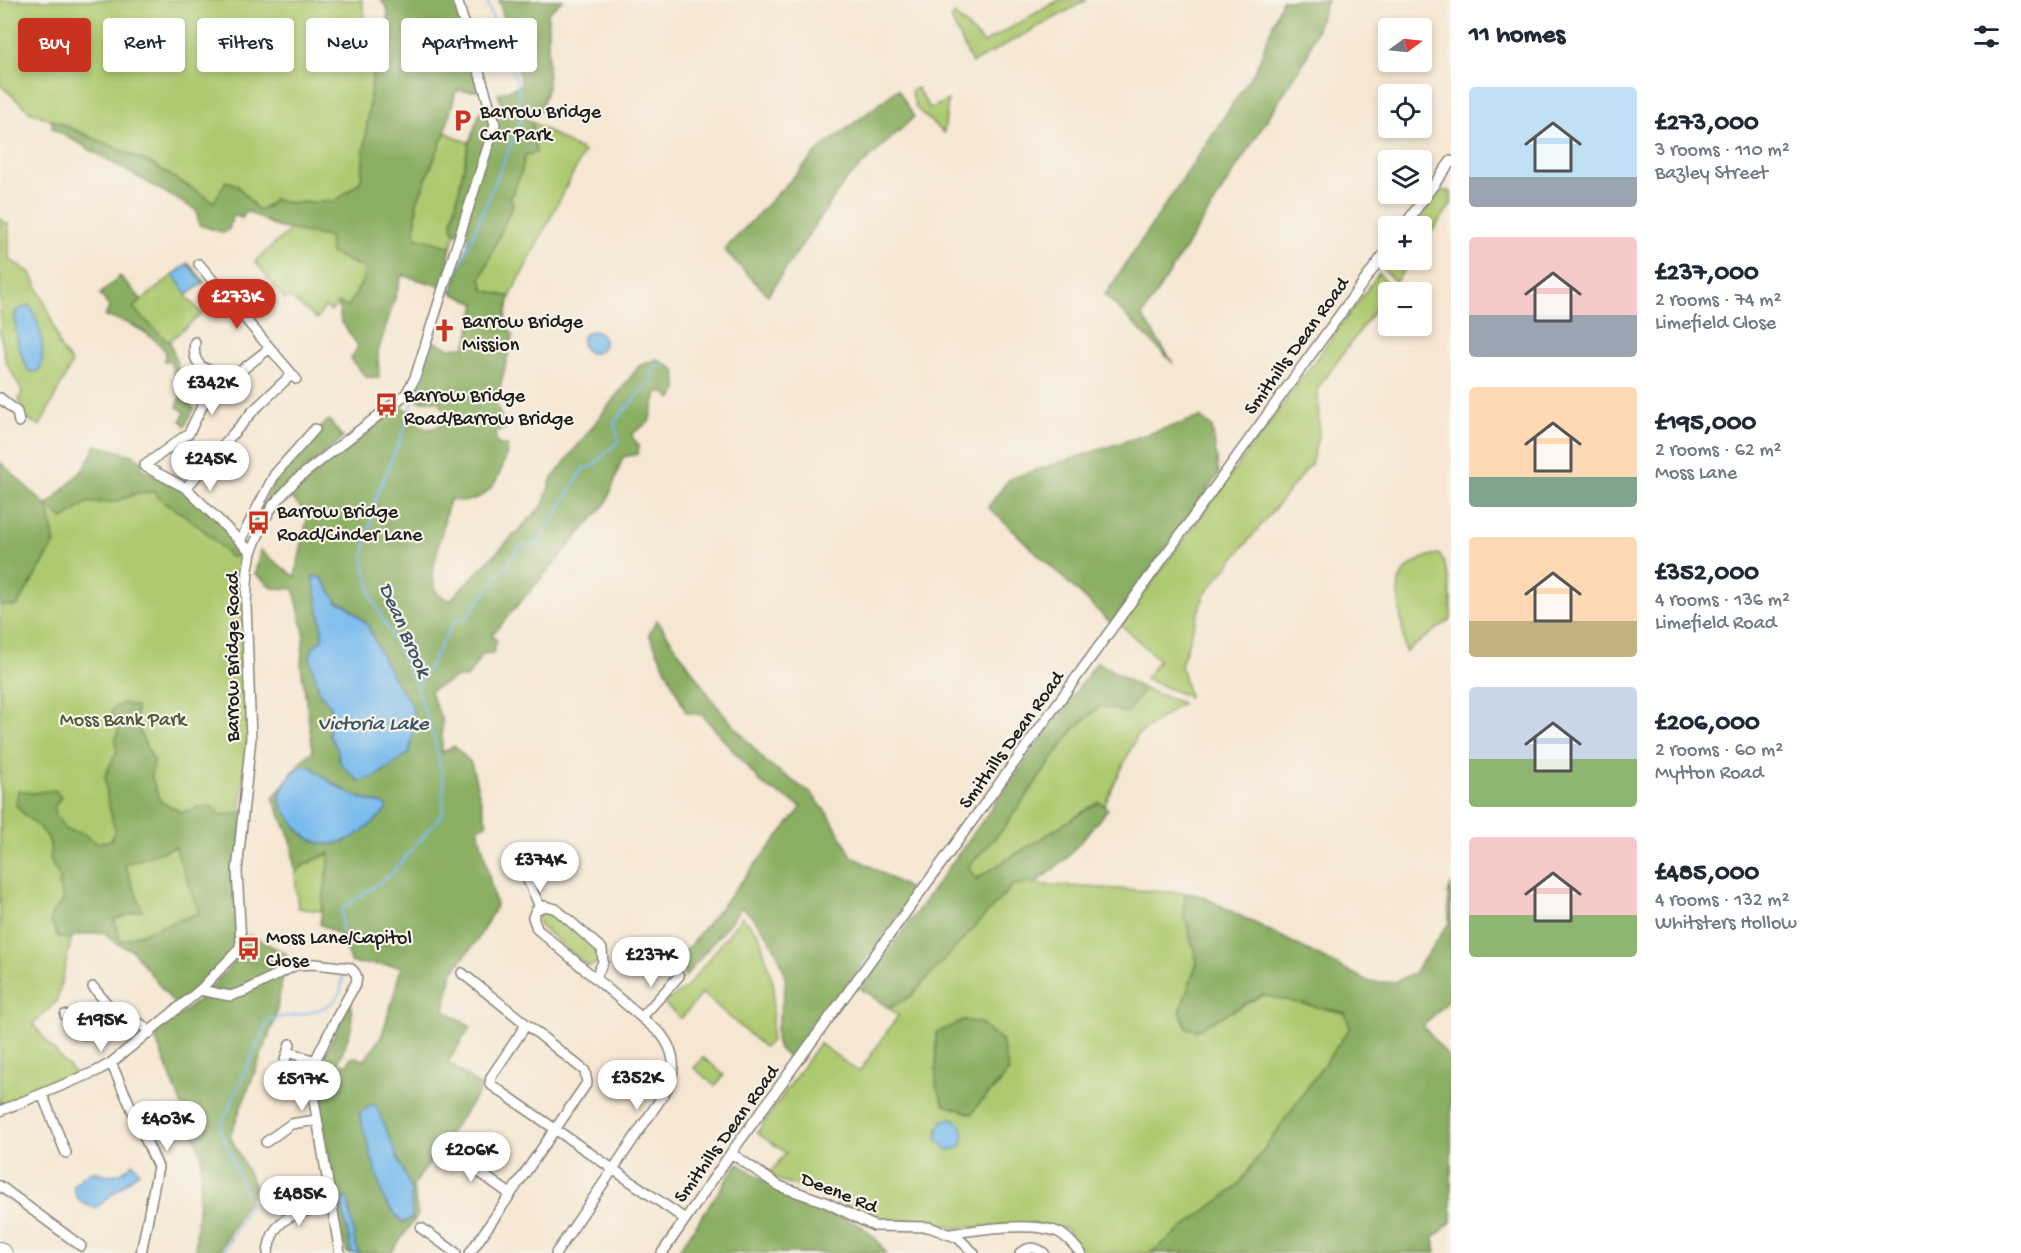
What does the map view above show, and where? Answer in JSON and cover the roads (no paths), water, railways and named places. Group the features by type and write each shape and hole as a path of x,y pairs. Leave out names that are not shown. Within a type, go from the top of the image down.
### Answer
{"highway":[{"path":"0,1249 5,1253"}],"street":[{"name":"Barrow Bridge Road","path":"0,1111 111,1063 200,990 239,949 241,942 237,871 251,738 246,605 251,552 266,517 297,479 406,394 415,378 495,124 457,0"},
{"path":"1411,216 1451,162"},
{"name":"Smithills Dean Road","path":"662,1253 731,1153 1378,262"},
{"path":"186,488 253,411 294,377 199,264"},
{"path":"195,342 194,357 201,367 233,376"},
{"path":"251,552 186,488 144,466 189,433 206,398 270,348"},
{"path":"0,398 17,412 19,422"},
{"path":"240,541 275,474 315,429"},
{"path":"526,874 540,907"},
{"path":"556,1253 660,1100 672,1079 673,1062 669,1043 596,977 537,929 533,917 536,910 540,907 556,909 602,949 603,962 596,977"},
{"path":"200,990 230,996 245,991 296,965 315,964 350,968 355,971 356,983 315,1061 312,1089 340,1253"},
{"path":"462,973 585,1071 587,1083 470,1253"},
{"path":"642,1017 679,976"},
{"path":"93,987 118,1017 127,1023 141,1024 150,1033"},
{"path":"64,1016 77,1032 91,1035 97,1034 118,1017"},
{"path":"526,1025 490,1077 490,1084 686,1219"},
{"path":"288,1052 315,1061"},
{"path":"111,1063 158,1167 141,1253"},
{"path":"42,1094 66,1153"},
{"path":"266,1126 269,1139 291,1124 316,1120"},
{"path":"448,1150 510,1194"},
{"name":"Deene Rd","path":"731,1153 779,1186 825,1202 874,1226 922,1225 950,1234 963,1241 974,1253"},
{"path":"0,1186 81,1246"},
{"path":"267,1253 272,1236 284,1219 303,1211 331,1207"},
{"path":"950,1234 1013,1227 1052,1230 1061,1234 1081,1253"},
{"path":"421,1228 456,1253"},
{"path":"1020,1253 1029,1248 1044,1253"}],"water":[{"path":"188,264 203,283 187,294 173,275"},
{"path":"29,305 37,320 42,345 40,369 35,372 29,371 25,364 16,328 15,312"},
{"path":"593,331 601,334 604,342 601,350 593,353 585,350 582,342 585,334"},
{"name":"Victoria Lake","path":"313,576 322,578 337,602 346,605 367,624 383,659 412,705 415,722 409,753 374,777 359,781 340,763 337,748 329,735 331,706 320,694 310,658 313,647 322,640 322,627"},
{"path":"305,765 345,791 367,801 383,804 386,810 353,837 328,844 316,842 304,835 284,810 280,800 282,788 289,778 297,769"},
{"path":"375,1103 411,1190 412,1218 402,1223 384,1200 359,1113"},
{"path":"951,1118 962,1127 963,1138 960,1148 948,1150 937,1139 942,1121"},
{"path":"133,1163 139,1172 96,1208 77,1198 74,1185 87,1173 117,1174"},
{"path":"348,1198 355,1243 359,1253 351,1251 341,1199"}],"waterway":[{"name":"Dean Brook","path":"342,933 342,909 391,874 443,813 444,783 434,739 415,683 372,598 363,558 377,495 403,433 444,303 521,121 518,85 486,0"},
{"path":"417,688 455,620 466,618 521,546 538,544 583,469 593,466 619,441 614,422 651,381 654,366 666,363"},
{"name":"Dean Brook","path":"223,1253 250,1204 220,1128 269,1019 300,1015 330,1004 337,998 341,989 343,974"}],"place":[{"name":"Barrow Bridge Car Park","path":"462,121"},
{"name":"Barrow Bridge Mission","path":"444,331"},
{"name":"Barrow Bridge Road/Barrow Bridge","path":"386,405"},
{"name":"Barrow Bridge Road/Cinder Lane","path":"259,522"},
{"name":"Moss Lane/Capitol Close","path":"248,948"}],"park label":[{"name":"Moss Bank Park","path":"123,718"}]}
